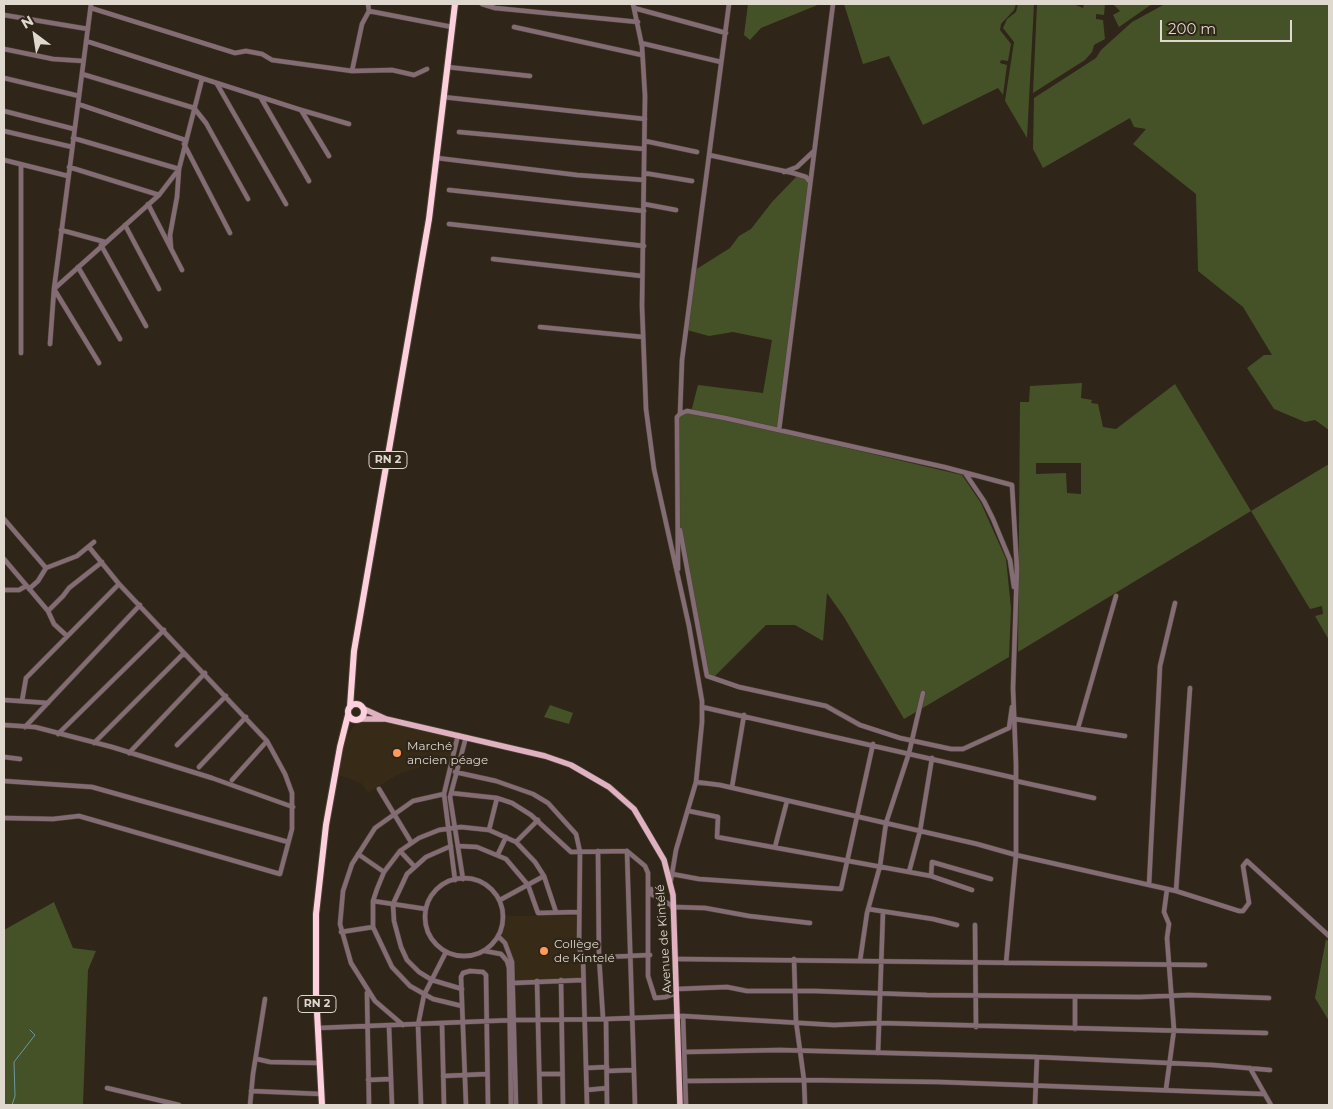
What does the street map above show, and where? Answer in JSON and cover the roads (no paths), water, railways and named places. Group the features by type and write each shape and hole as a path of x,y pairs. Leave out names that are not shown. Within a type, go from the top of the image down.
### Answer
{"highway":[{"name":"RN 2","path":"322,1105 318,1028 316,914 326,825 340,747 351,718 353,705 350,686 429,220 455,4"},
{"path":"351,718 361,718 364,713 364,708 353,705"}],"main road":[{"name":"Avenue de Kintélé","path":"364,708 386,719"},
{"name":"Avenue de Kintélé","path":"361,718 386,719 458,735 571,765 610,787 640,817 672,877 680,1016 680,1105"}],"street":[{"path":"352,71 362,24 369,11 368,4"},
{"path":"482,4 495,8 638,22"},
{"path":"678,577 677,418 680,414 682,360 730,4"},
{"path":"779,430 833,4"},
{"path":"50,344 61,230 91,6 235,53 262,54 272,60 352,71 392,70 414,75 427,69"},
{"path":"633,6 638,22 641,43 645,119 642,337 648,433 698,670 702,707 696,782 676,850 672,877 841,889 846,859 873,744"},
{"path":"633,6 726,33"},
{"path":"369,11 452,27"},
{"path":"4,15 88,30"},
{"path":"514,27 642,55"},
{"path":"86,41 261,98 349,124"},
{"path":"641,43 722,62"},
{"path":"4,49 53,59 83,61"},
{"path":"446,67 530,76"},
{"path":"82,74 194,108 206,122 248,199"},
{"path":"4,78 79,96"},
{"path":"171,248 170,235 177,197 179,169 202,79"},
{"path":"217,84 286,204"},
{"path":"443,97 645,119"},
{"path":"261,98 309,181"},
{"path":"78,104 185,142 230,233"},
{"path":"302,110 329,156"},
{"path":"4,111 74,129"},
{"path":"4,131 72,147"},
{"path":"459,132 644,150"},
{"path":"73,138 179,169"},
{"path":"644,140 697,152"},
{"path":"784,172 797,167 815,150"},
{"path":"709,155 806,177 810,182"},
{"path":"436,158 577,175 644,180"},
{"path":"4,160 68,176"},
{"path":"21,165 21,353"},
{"path":"69,167 159,195"},
{"path":"54,289 103,243 159,195 179,169"},
{"path":"644,173 692,181"},
{"path":"449,190 644,211"},
{"path":"148,204 182,270"},
{"path":"644,204 676,210"},
{"path":"450,224 644,246"},
{"path":"124,225 160,289"},
{"path":"61,230 103,243 146,326"},
{"path":"493,259 642,276"},
{"path":"78,267 120,339"},
{"path":"54,289 99,363"},
{"path":"540,327 642,337"},
{"path":"678,521 707,676 739,686 826,706 860,725 938,747 963,749 982,738 996,736 1009,728 1013,695 1017,569 1012,485 965,472 779,430 687,411 680,414"},
{"path":"965,472 984,501 1010,560 1016,608"},
{"path":"4,519 46,568"},
{"path":"4,590 28,588 38,581 46,568 77,556 94,542"},
{"path":"4,818 53,819 79,816 280,874 288,842 293,808 292,793 286,774 267,741 205,673 119,584 89,547"},
{"path":"4,559 48,611 54,624 67,636"},
{"path":"48,611 69,588 102,562"},
{"path":"22,701 26,678 119,584"},
{"path":"1078,728 1116,596"},
{"path":"1149,885 1160,666 1175,603"},
{"path":"25,727 140,605"},
{"path":"58,734 164,630"},
{"path":"94,743 184,652"},
{"path":"129,753 205,673"},
{"path":"1176,891 1190,688"},
{"path":"860,961 868,909 880,866 886,823 909,753 910,740 923,693"},
{"path":"1006,963 1016,855 1015,719 1013,695"},
{"path":"177,745 226,696"},
{"path":"4,700 48,702"},
{"path":"702,707 873,744 1094,798"},
{"path":"732,787 744,715"},
{"path":"199,767 246,717"},
{"path":"1015,719 1125,736"},
{"path":"4,725 35,727 129,753 212,778 293,808"},
{"path":"455,880 444,794 458,735"},
{"path":"464,879 451,793 455,772 466,737"},
{"path":"232,780 267,741"},
{"path":"4,757 20,759"},
{"path":"909,872 920,831 932,758"},
{"path":"455,772 511,785 533,794 548,803 573,829 580,852 579,948 583,958 587,1105"},
{"path":"4,781 92,787 288,842"},
{"path":"696,782 732,787 1176,891 1221,907 1243,911 1249,903 1243,866 1247,861 1329,936"},
{"path":"380,789 412,842"},
{"path":"451,793 497,798 520,807 538,820 569,850 580,852 627,851 645,866 651,894 671,905 674,909 705,908 749,916 810,923"},
{"path":"403,1025 382,1008 367,992 351,963 341,932 340,908 343,891 358,854 376,828 413,801 444,794"},
{"path":"488,830 497,798"},
{"path":"775,847 787,801"},
{"path":"689,811 718,816 717,838 846,859 931,876 972,890"},
{"path":"516,842 538,820"},
{"path":"462,1006 447,1004 424,995 410,986 392,967 373,927 373,901 384,872 400,851 426,834 448,828 488,830 506,837 516,842 535,862 544,876 556,912"},
{"path":"498,854 506,837"},
{"path":"451,846 426,857 414,866 399,888 393,904 394,921 401,947 408,960 419,972 432,980 462,989"},
{"path":"458,846 476,847 498,854 516,869 528,885 536,912 541,914 579,912"},
{"path":"400,851 414,866"},
{"path":"598,851 599,958 605,1019 608,1105"},
{"path":"627,851 634,1105"},
{"path":"358,854 384,872"},
{"path":"931,876 932,862 991,879"},
{"path":"648,873 649,984 655,998 674,994 678,989 727,987 747,991 797,990 880,994 1269,998"},
{"path":"500,900 544,876"},
{"path":"484,951 498,936 503,922 500,900 485,884 464,879 455,880 436,891 426,909 426,922 429,934 436,944 446,952 465,956 484,951 501,954 507,961 516,1105"},
{"path":"1166,1089 1174,1030 1173,996 1169,964 1169,924 1164,912 1167,889"},
{"path":"373,901 426,909"},
{"path":"868,909 933,919 957,925"},
{"path":"878,1053 880,961 884,912"},
{"path":"975,925 976,1026"},
{"path":"341,932 373,927"},
{"path":"498,936 509,950 514,983 511,1105"},
{"path":"421,1105 418,1025 424,995 446,952"},
{"path":"583,958 650,955"},
{"path":"677,959 1204,965"},
{"path":"794,959 797,990 796,1021 804,1080 805,1105"},
{"path":"466,1105 462,989 463,973 470,971 485,973 488,1022 488,1105"},
{"path":"561,980 560,1019 563,1105"},
{"path":"514,983 583,980"},
{"path":"537,981 536,1019 540,1105"},
{"path":"367,992 369,1105"},
{"path":"1075,997 1075,1029"},
{"path":"250,1105 266,999"},
{"path":"318,1028 536,1019 680,1016 750,1021 796,1021 834,1025 880,1023 1266,1033"},
{"path":"680,1016 685,1052 686,1105"},
{"path":"442,1024 444,1105"},
{"path":"389,1026 392,1105"},
{"path":"685,1052 799,1050 1036,1057 1270,1070"},
{"path":"1035,1105 1036,1057"},
{"path":"257,1059 270,1062 320,1063"},
{"path":"586,1068 632,1070"},
{"path":"1250,1068 1271,1105"},
{"path":"443,1076 487,1074"},
{"path":"540,1074 562,1074"},
{"path":"368,1080 391,1079"},
{"path":"686,1081 940,1082 1264,1094"},
{"path":"107,1088 179,1105"},
{"path":"587,1090 607,1088"},
{"path":"251,1091 321,1094"}],"waterway":[{"path":"12,1105 15,1096 14,1062 35,1035 30,1030"}],"place":[{"name":"Marché ancien péage","path":"397,753"},
{"name":"Collège de Kintelé","path":"544,951"}]}
